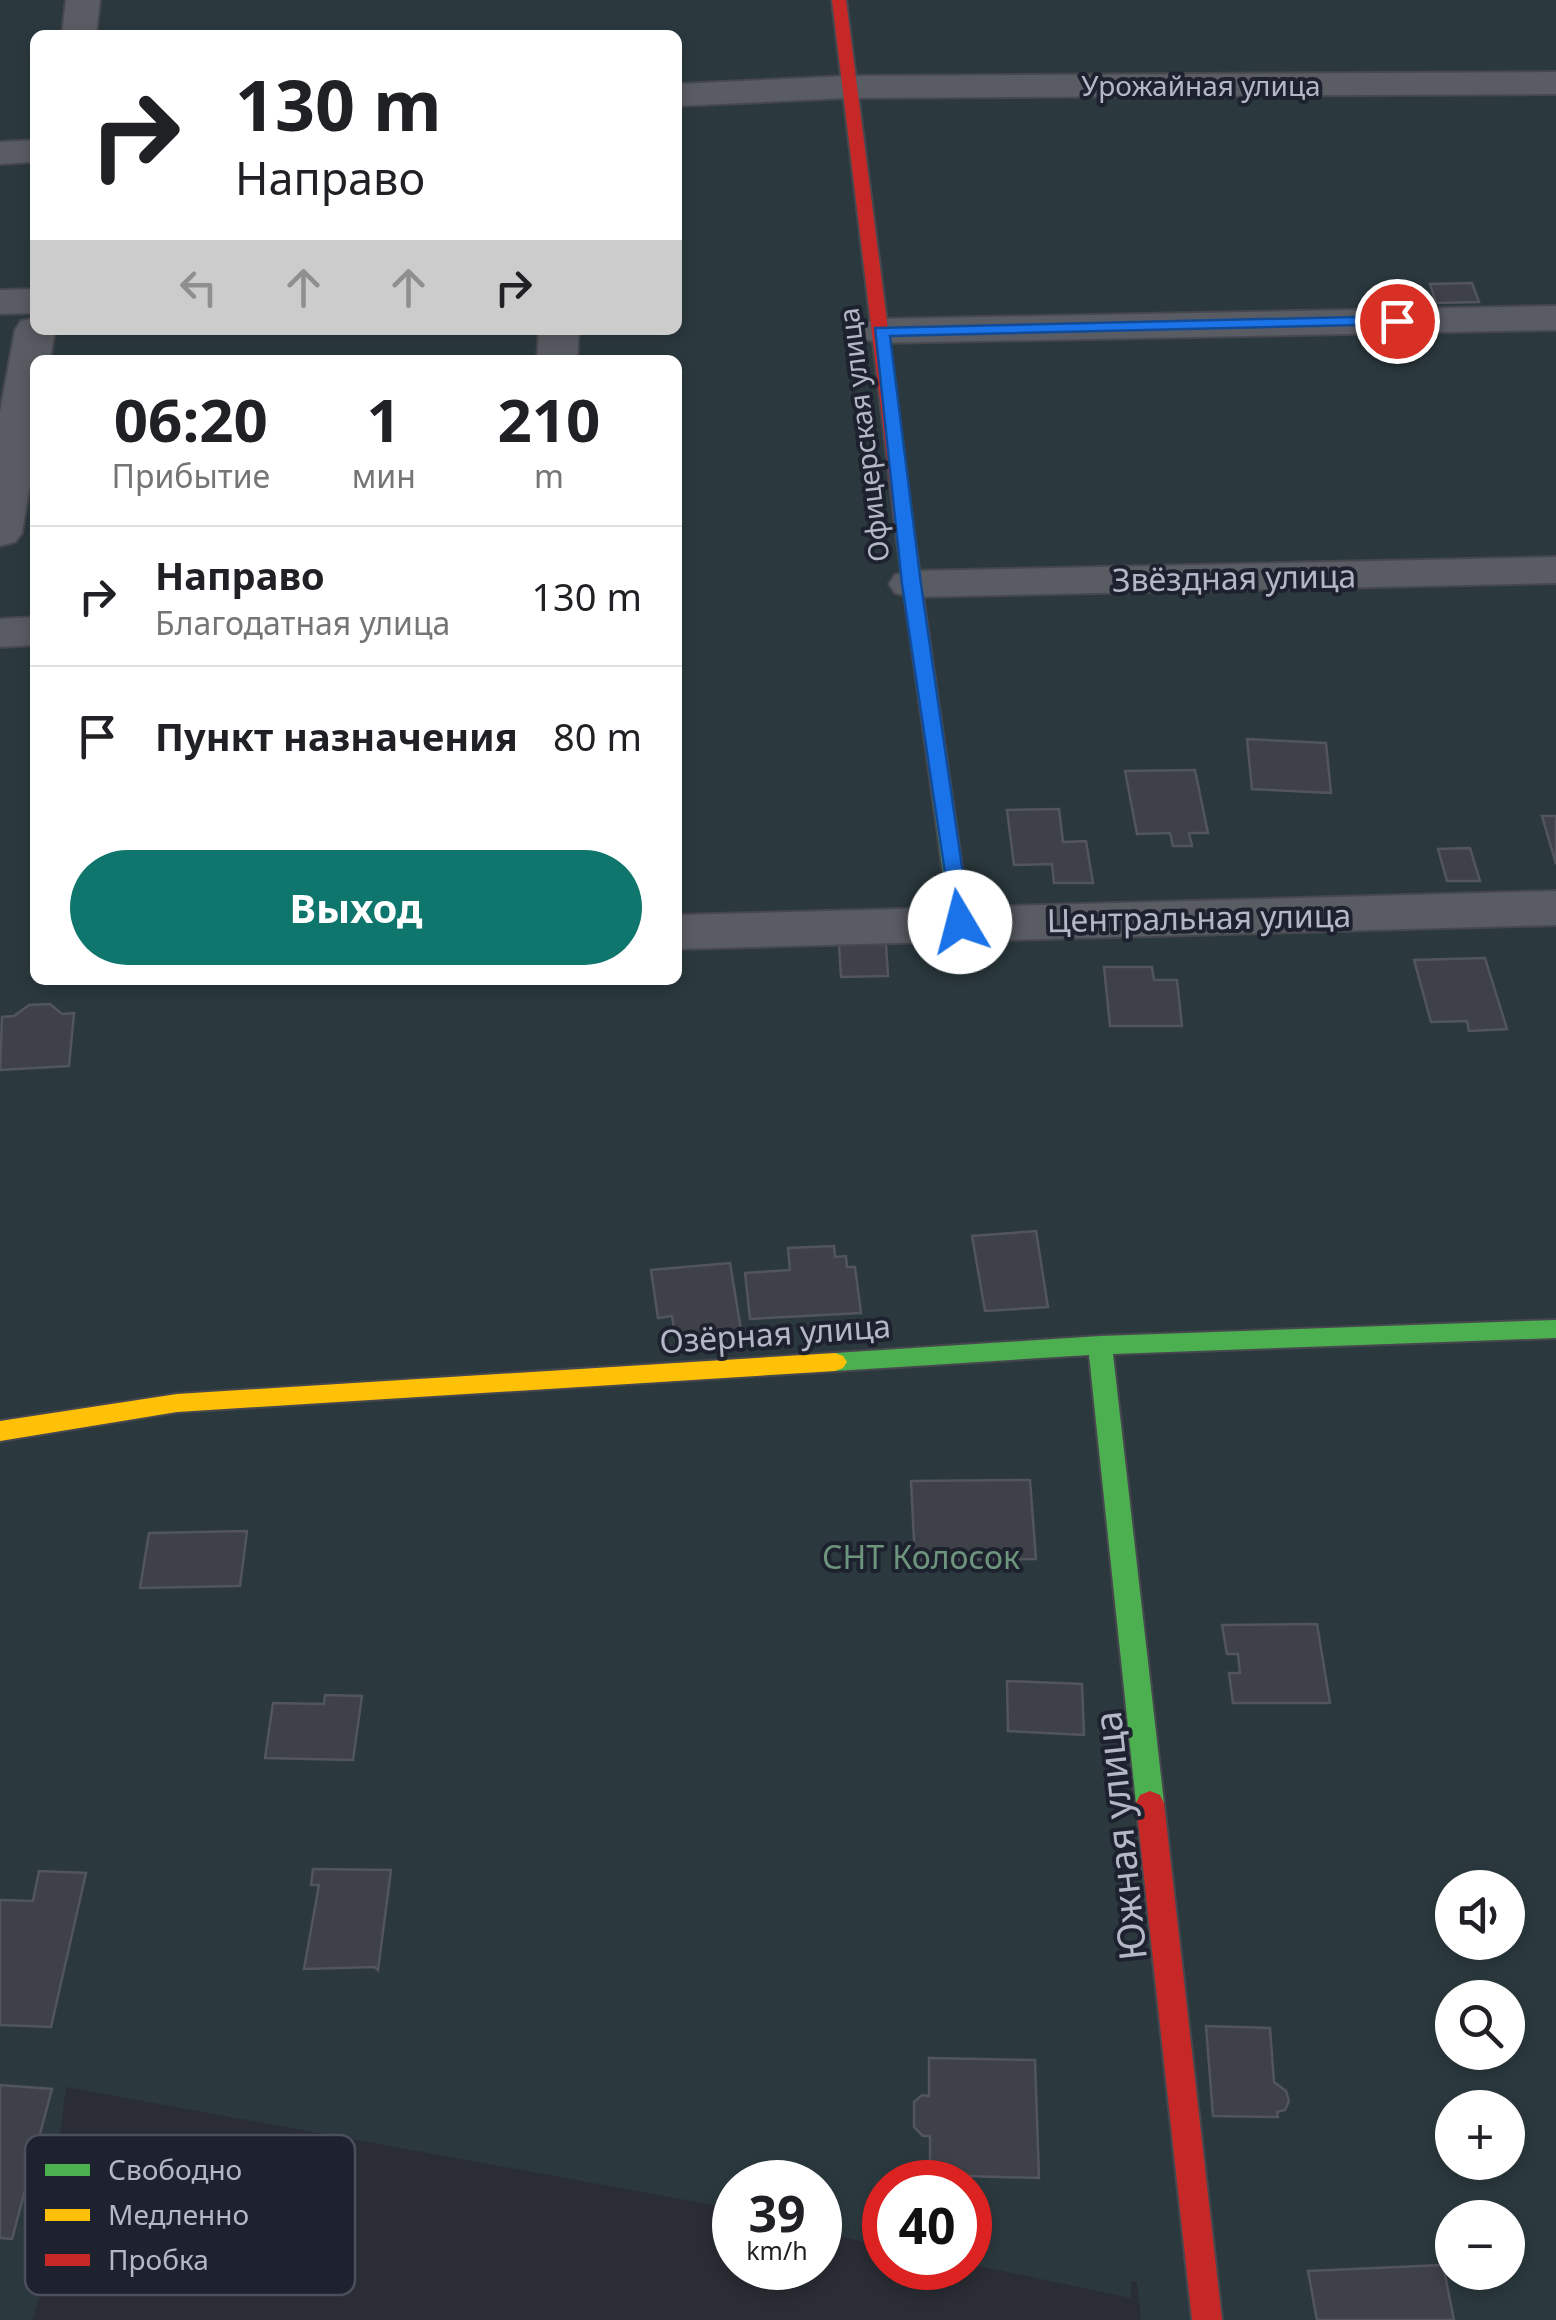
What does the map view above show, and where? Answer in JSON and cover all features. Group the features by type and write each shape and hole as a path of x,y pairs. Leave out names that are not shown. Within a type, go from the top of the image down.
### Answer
{"street":[{"path":"80,30 83,0"},
{"name":"Офицерская улица","path":"839,0 912,584 960,922"},
{"name":"Урожайная улица","path":"682,95 847,88 1556,83"},
{"path":"0,153 30,151"},
{"path":"0,302 30,300"},
{"path":"881,331 1556,318"},
{"path":"0,533 30,364"},
{"name":"Звёздная улица","path":"912,584 1556,570"},
{"path":"0,633 30,630"},
{"name":"Центральная улица","path":"682,932 1556,908"},
{"name":"Озёрная улица","path":"0,1431 177,1403 1100,1345 1556,1329"},
{"name":"Южная улица","path":"1100,1345 1207,2320"}],"green space":[{"name":"СНТ Колосок","path":"0,0 1556,0 1556,2320 1141,2320 1137,2282 1131,2281 1131,2298 992,2269 992,2160 862,2160 862,2241 842,2237 842,2160 712,2160 712,2205 355,2140 355,2135 329,2135 66,2087 60,2135 25,2135 25,2295 40,2296 32,2320 0,2320"}],"building":[{"path":"1472,283 1479,302 1436,303 1430,284"},
{"path":"1247,739 1326,743 1331,793 1252,789"},
{"path":"1195,770 1208,833 1189,833 1192,846 1173,846 1170,833 1137,834 1125,771"},
{"path":"1059,809 1063,842 1086,841 1093,883 1054,883 1052,864 1014,865 1007,810"},
{"path":"1542,816 1556,816 1556,864"},
{"path":"1470,848 1480,881 1447,881 1438,849"},
{"path":"886,944 888,976 841,977 839,945"},
{"path":"1485,958 1507,1029 1469,1031 1467,1021 1431,1022 1414,960"},
{"path":"1104,967 1152,967 1154,980 1177,980 1182,1026 1110,1026"},
{"path":"50,1004 62,1014 74,1013 69,1066 0,1070 2,1017 14,1016 29,1005"},
{"path":"1036,1231 1048,1307 985,1311 972,1236"},
{"path":"834,1246 835,1257 846,1256 847,1267 855,1267 861,1313 750,1319 745,1273 790,1270 788,1248"},
{"path":"730,1263 742,1336 676,1342 672,1316 658,1318 651,1270"},
{"path":"1030,1480 1036,1559 915,1560 911,1481"},
{"path":"247,1531 240,1586 140,1588 149,1533"},
{"path":"1317,1624 1330,1703 1233,1703 1229,1673 1240,1673 1238,1654 1227,1654 1222,1625"},
{"path":"1007,1681 1082,1684 1084,1735 1008,1731"},
{"path":"325,1695 362,1696 353,1760 265,1758 273,1703 324,1704"},
{"path":"313,1869 391,1870 378,1970 304,1969 319,1885 311,1885"},
{"path":"39,1871 86,1873 51,2027 0,2025 0,1900 33,1901"},
{"path":"1206,2026 1270,2028 1274,2082 1286,2091 1289,2101 1285,2110 1277,2112 1278,2117 1213,2116"},
{"path":"929,2058 1035,2060 1039,2178 992,2177 992,2160 930,2160 930,2136 923,2136 914,2127 914,2102 922,2095 929,2096"},
{"path":"0,2085 52,2089 40,2135 25,2135 25,2190 12,2239 0,2238"},
{"path":"1435,2265 1435,2290 1448,2290 1454,2320 1317,2320 1308,2271"}],"traffic: fast":[{"path":"905,534 960,922"},
{"path":"835,1362 1100,1345 1556,1329"},
{"path":"1100,1345 1150,1803"}],"traffic: slow":[{"path":"0,1431 177,1403 835,1362"}],"traffic: jam":[{"path":"839,0 905,534"},
{"path":"1150,1803 1207,2320"}],"route":[{"path":"960,922 881,331 1397,321"}]}
